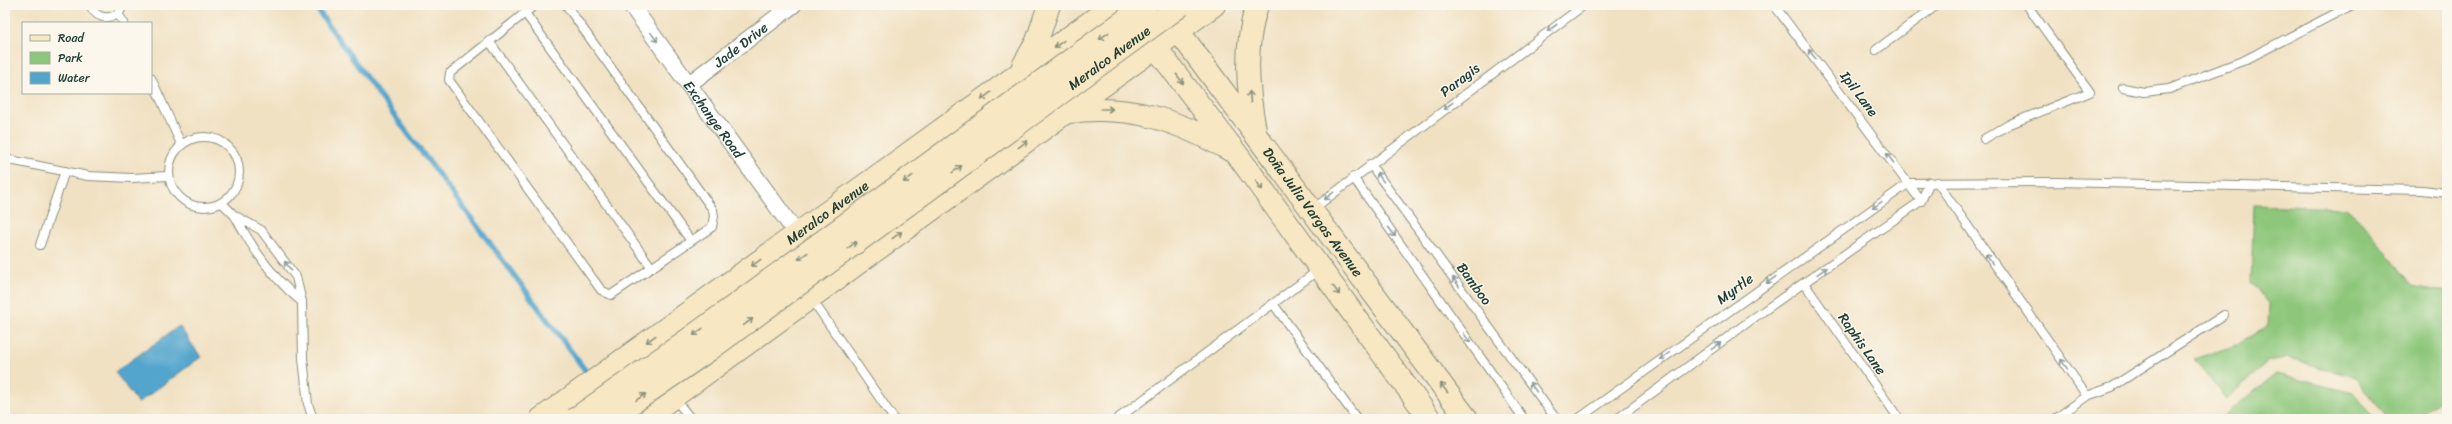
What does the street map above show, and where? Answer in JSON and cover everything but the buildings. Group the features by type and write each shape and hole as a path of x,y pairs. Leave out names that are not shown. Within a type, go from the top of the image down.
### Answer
{"main road":[{"path":"1017,73 1037,40 1049,5"},
{"name":"Meralco Avenue","path":"541,419 1017,73 1114,5"},
{"name":"Doña Julia Vargas Avenue","path":"1124,5 1236,153 1430,419"},
{"name":"Meralco Avenue","path":"643,419 992,168 1214,5"},
{"path":"1256,135 1251,106 1248,69 1248,40 1257,5"},
{"path":"1165,7 1142,29 1068,85 1057,104 1063,115 1113,109 1142,113 1184,126 1236,153"},
{"name":"Meralco Avenue","path":"575,419 1165,7"},
{"name":"Meralco Avenue","path":"609,419 709,350 1165,7"},
{"name":"Doña Julia Vargas Avenue","path":"1165,7 1180,31 1256,135 1467,419"},
{"path":"956,118 976,120 986,127 994,144 992,168"}],"street":[{"name":"Exchange Road","path":"631,5 797,234"},
{"name":"Jade Drive","path":"689,84 793,5"}],"lane":[{"path":"90,5 97,15 104,18 118,14 124,5"},
{"path":"535,5 449,75 454,87 601,290 611,295 615,294 712,227 714,216 712,210 566,5"},
{"name":"Paragis","path":"1312,210 1370,164 1584,5"},
{"name":"Ipil Lane","path":"1774,5 1921,201"},
{"path":"1876,50 1937,5"},
{"path":"1984,139 2010,124 2090,92 2027,5"},
{"path":"2123,88 2144,92 2176,87 2245,60 2352,5"},
{"path":"525,13 691,241"},
{"path":"118,14 123,22"},
{"path":"489,41 652,268"},
{"path":"152,80 181,144"},
{"path":"202,136 214,138 224,143 233,151 238,162 239,174 237,185 231,195 222,202 211,207 199,207 188,204 178,197 168,176 169,164 181,144 191,138 202,136"},
{"path":"5,159 88,176 132,178 168,176"},
{"name":"Bamboo","path":"1370,164 1556,419"},
{"path":"40,245 65,171"},
{"path":"1353,177 1524,419"},
{"path":"1617,419 1921,201 1934,182"},
{"path":"1934,182 2087,396"},
{"path":"1909,183 1934,182 2422,190 2447,193"},
{"name":"Myrtle","path":"1578,419 1741,301 1909,183"},
{"path":"222,202 234,215 248,240 282,286 302,302"},
{"path":"234,215 261,230 296,277 302,302 303,358 308,404 313,419"},
{"path":"1117,419 1274,305 1320,269"},
{"name":"Raphis Lane","path":"1804,284 1899,419"},
{"path":"811,298 894,419"},
{"path":"1274,305 1357,419"},
{"path":"2055,419 2087,396 2112,387 2224,315"},
{"path":"673,398 691,419"}],"green space":[{"path":"2254,205 2346,208 2361,221 2413,286 2447,292 2447,394 2418,419 2388,419 2355,377 2285,358 2269,361 2226,399 2194,359 2237,345 2268,326 2269,306 2251,282"},
{"path":"2276,374 2354,393 2374,419 2220,419"}],"water":[{"path":"179,326 201,357 138,403 115,372"}],"waterway":[{"path":"314,5 373,87 588,374"}]}
